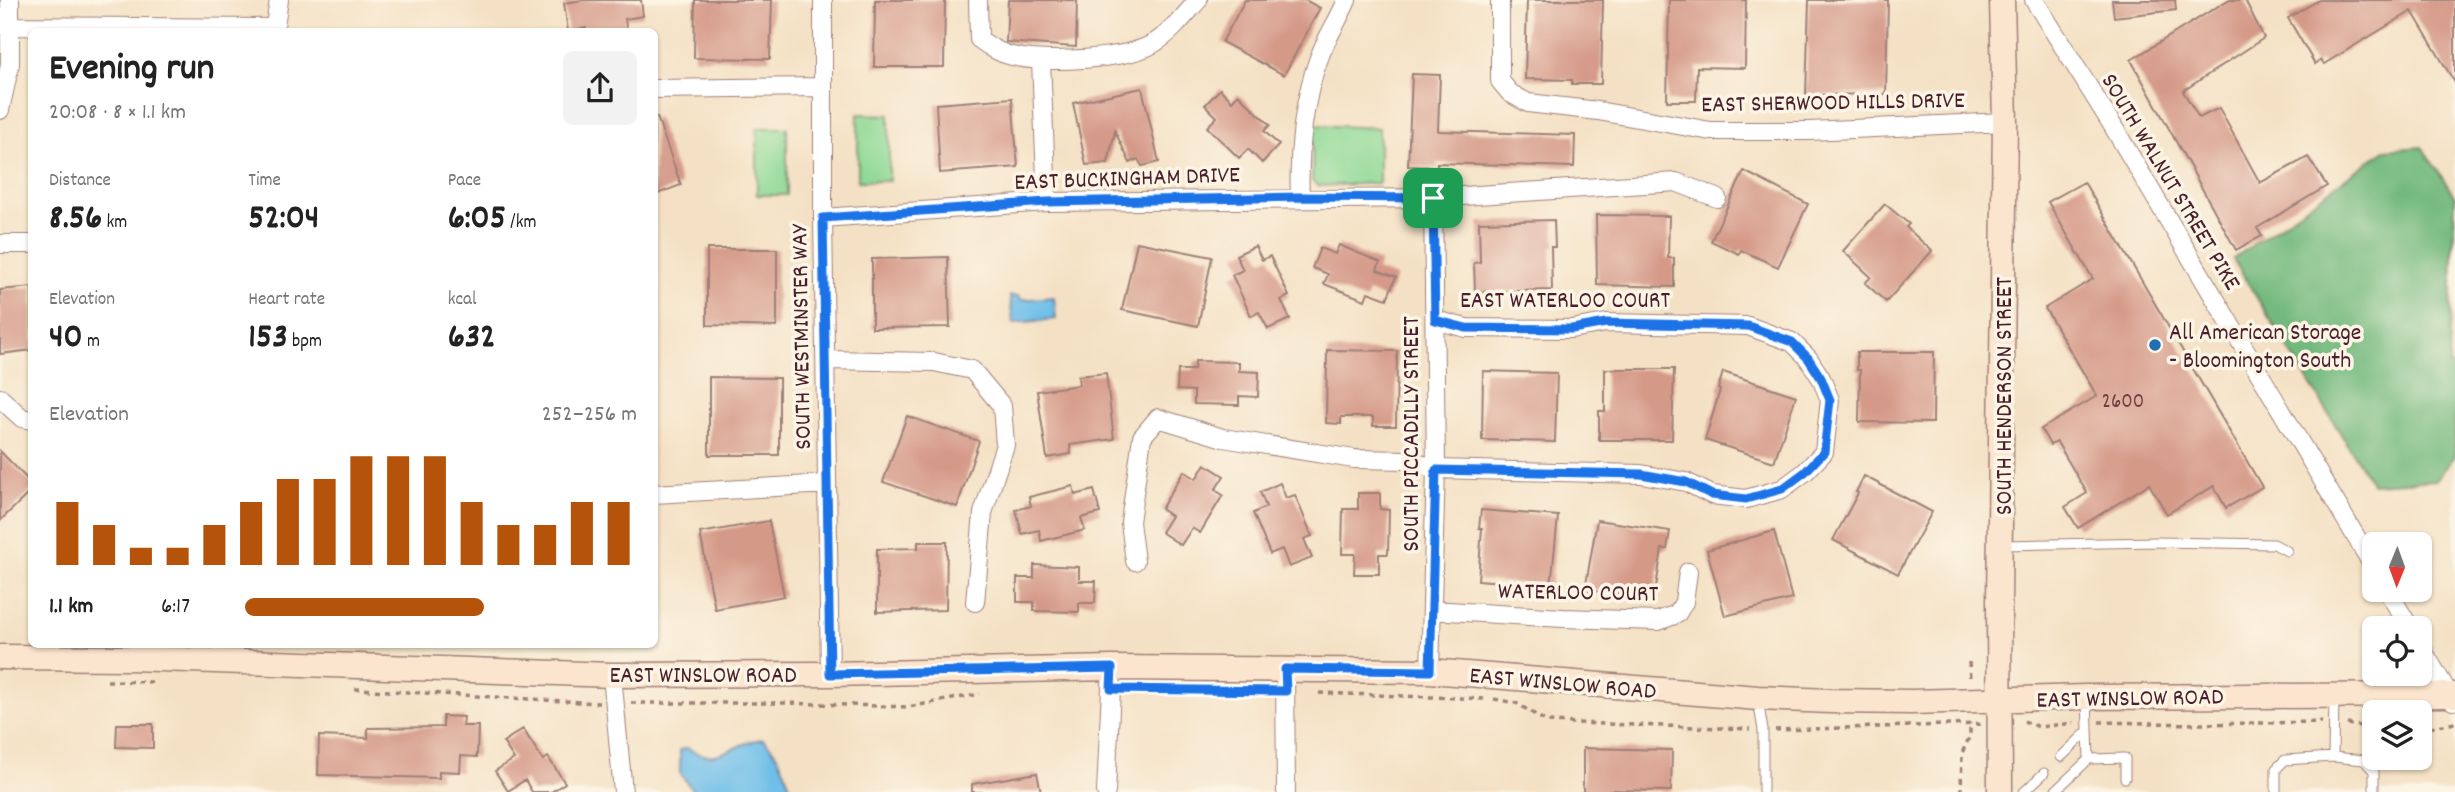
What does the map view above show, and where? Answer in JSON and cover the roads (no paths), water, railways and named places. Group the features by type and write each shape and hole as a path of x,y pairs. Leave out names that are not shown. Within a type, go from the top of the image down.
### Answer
{"main road":[{"name":"SOUTH HENDERSON STREET","path":"2000,792 2005,122 2002,0"},
{"name":"EAST WINSLOW ROAD","path":"0,657 131,651 612,675 1112,668 1285,680 1430,671 1758,698 1911,702 2334,695 2453,698"}],"street":[{"path":"275,28 279,0"},
{"name":"SOUTH WESTMINSTER WAY","path":"823,0 823,218 830,674"},
{"path":"978,0 979,39 994,50 1013,57 1041,61 1127,53 1154,44 1178,24 1198,0"},
{"path":"1300,197 1299,168 1309,92 1319,56 1347,0"},
{"name":"EAST SHERWOOD HILLS DRIVE","path":"1500,0 1500,81 1510,93 1528,103 1598,111 1711,131 1809,131 2005,122"},
{"name":"SOUTH WALNUT STREET PIKE","path":"2034,0 2111,123 2362,547"},
{"path":"0,110 10,64 11,26 7,4"},
{"path":"11,26 143,28"},
{"path":"1041,61 1047,202"},
{"path":"658,89 823,87"},
{"path":"1433,198 1676,182 1717,198"},
{"name":"EAST BUCKINGHAM DRIVE","path":"823,218 1047,202 1300,197 1433,198"},
{"name":"SOUTH PICCADILLY STREET","path":"1430,671 1436,470 1433,198"},
{"path":"0,244 28,244"},
{"name":"EAST WATERLOO COURT","path":"1135,561 1130,522 1142,437 1158,418 1223,438 1354,459 1408,460 1436,470 1641,474 1686,482 1712,495 1746,499 1782,489 1805,472 1824,452 1830,400 1821,378 1808,358 1792,342 1748,326 1606,323 1572,329 1466,328 1435,320"},
{"path":"825,360 934,362 972,370 1002,405 1005,445 983,513 975,602"},
{"path":"0,398 22,418 28,420"},
{"path":"658,494 827,484"},
{"name":"WATERLOO COURT","path":"1432,610 1658,621 1677,614 1681,608 1688,572"},
{"path":"2432,665 2453,698"},
{"path":"1106,792 1112,668"},
{"path":"612,675 623,792"},
{"path":"1285,680 1286,792"},
{"path":"2377,695 2396,686"}],"lane":[{"path":"2001,545 2157,542 2274,544 2287,551"},
{"path":"2333,757 2334,695"},
{"path":"2087,697 2089,759"},
{"path":"1758,698 1763,730 1763,792"},
{"path":"2061,757 2087,727"},
{"path":"2276,792 2276,769 2284,760 2333,757 2364,760 2374,771 2374,792"},
{"path":"2054,792 2089,759 2125,758 2125,778"},
{"path":"2024,792 2044,773"}],"water":[{"path":"1010,296 1019,296 1020,300 1054,297 1056,319 1013,323"},
{"path":"763,739 778,757 792,792 694,792 680,773 680,750 687,748 698,753 716,755"}],"place":[{"name":"All American Storage - Bloomington South","path":"2155,345"}]}
